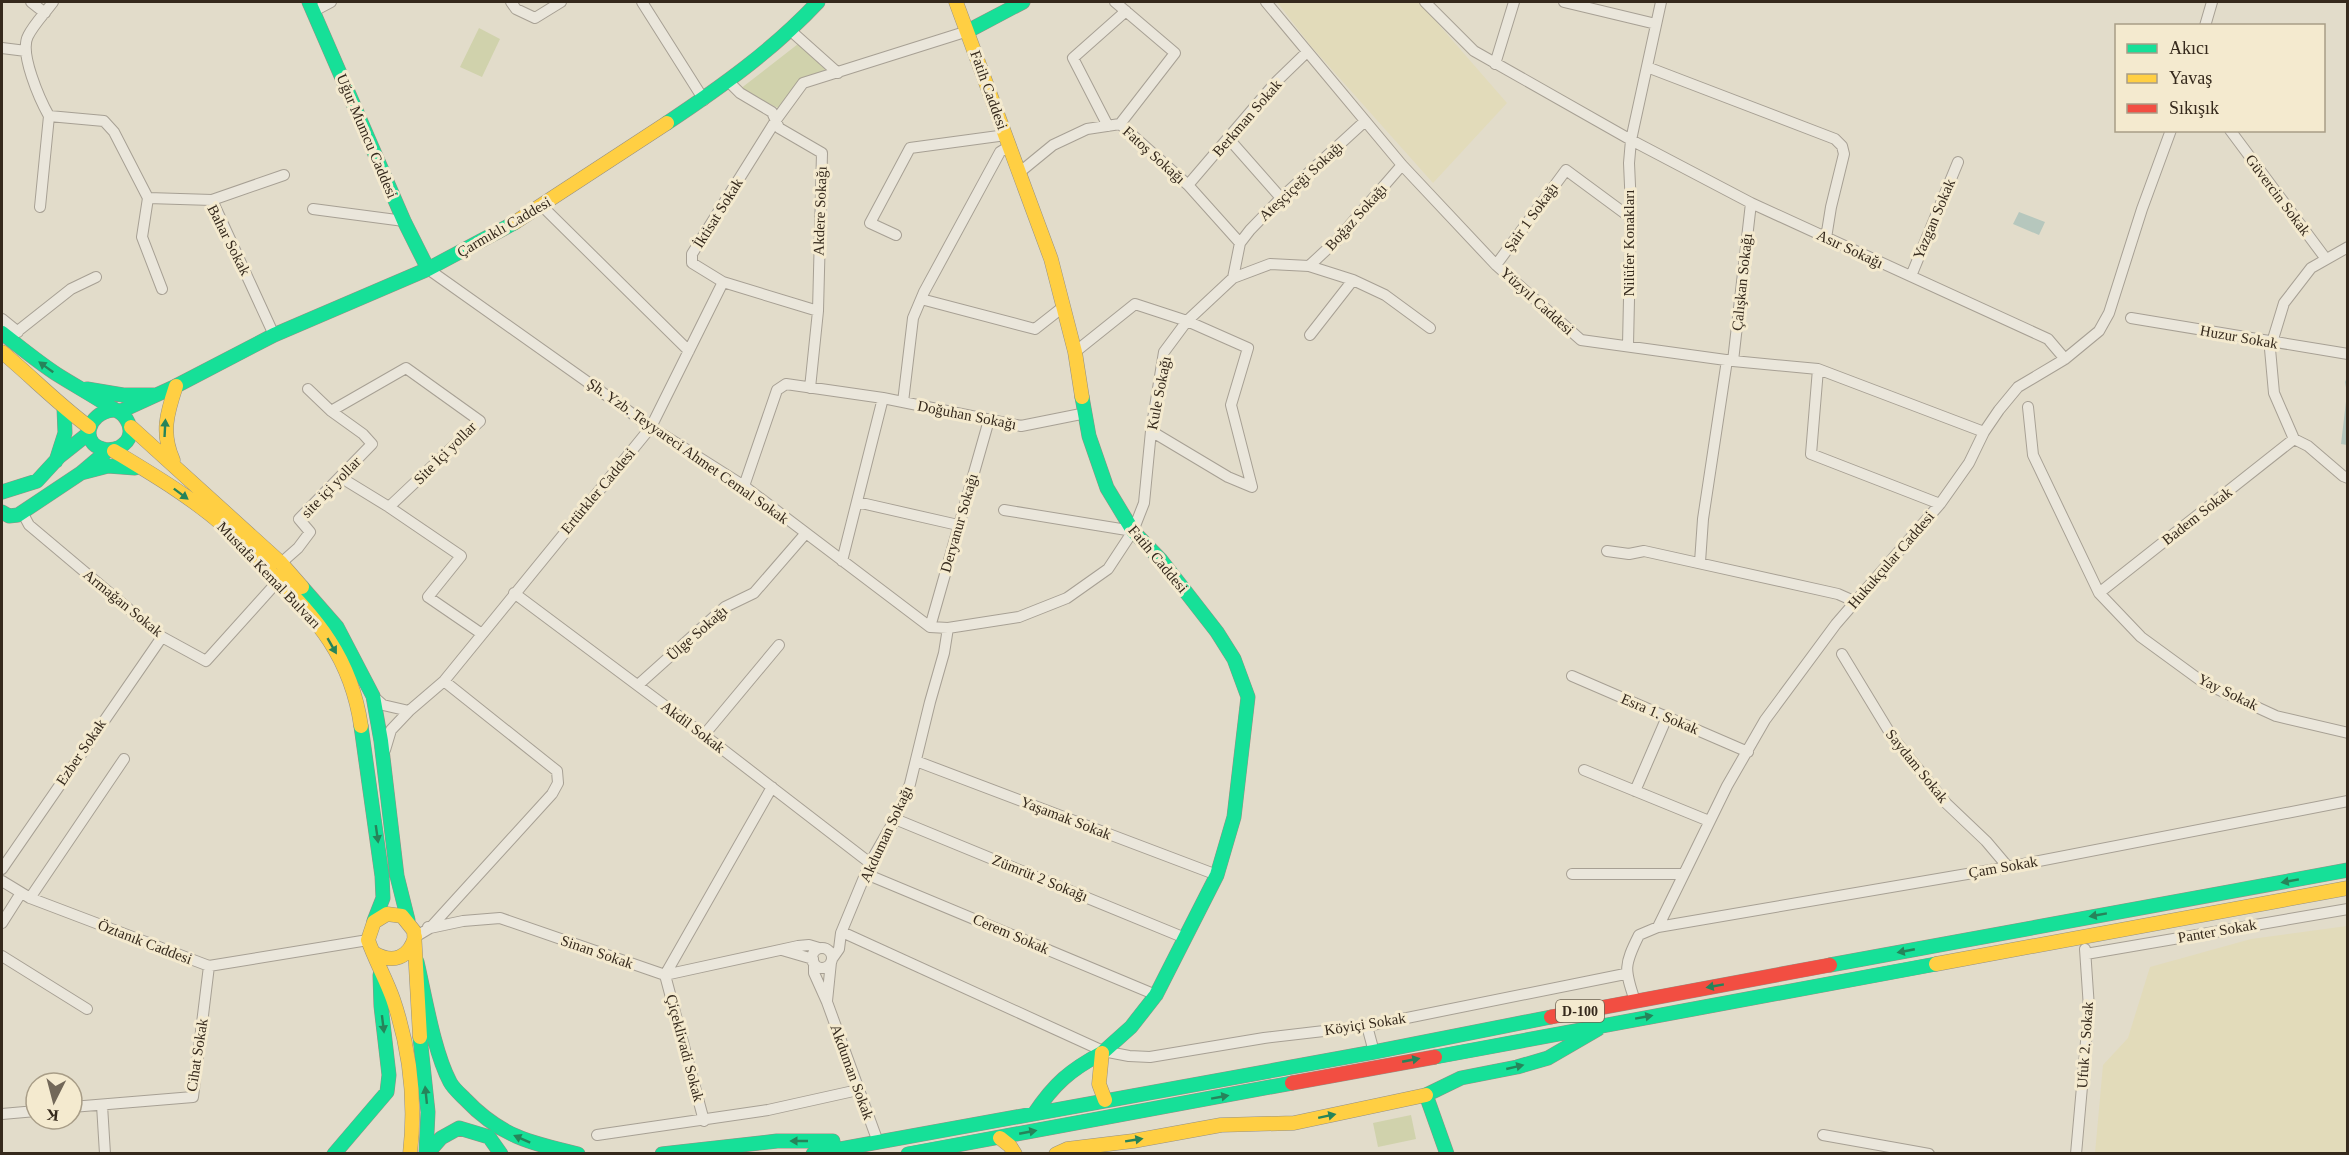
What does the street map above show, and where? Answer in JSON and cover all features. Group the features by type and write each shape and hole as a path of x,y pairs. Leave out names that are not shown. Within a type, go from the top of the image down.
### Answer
{"main road":[{"name":"Çarmıklı Caddesi","path":"123,417 154,395 274,335 428,269 542,206 729,82 791,30 818,2"},
{"name":"Fatih Caddesi","path":"956,2 1051,260 1075,352 1096,460 1107,488 1133,531 1161,560 1217,632 1245,682 1248,697 1234,817 1216,875 1185,938 1156,994 1131,1027 1103,1052 1068,1071 1050,1089 1034,1114"},
{"path":"968,31 1023,2"},
{"name":"Uğur Mumcu Caddesi","path":"311,6 404,221 428,269"},
{"name":"Mustafa Kemal Bulvarı","path":"10,334 55,373 123,417 281,563 337,627 373,696 397,876 408,920"},
{"path":"2,352 89,430 95,445 111,451"},
{"path":"8,490 34,483 48,472 56,461 89,430 92,421 100,412 123,417 176,386"},
{"path":"176,386 165,418 164,433 165,446 178,468"},
{"path":"80,388 123,395 154,395"},
{"path":"56,461 65,433 64,408"},
{"path":"2,514 13,516 125,444 129,439 123,417"},
{"name":"Mustafa Kemal Bulvarı","path":"111,451 156,476 224,526 296,598 324,632 346,670 357,698 382,876 383,898 374,921"},
{"path":"81,472 98,466 118,464 156,476"},
{"path":"8,490 25,495 23,510"},
{"name":"D-100","path":"813,1154 1374,1052 1635,1000 2348,870"},
{"name":"D-100","path":"908,1154 2348,888"},
{"path":"410,1154 412,1108 403,1032 368,933 374,921 387,914 402,916 408,920 414,931 419,1031 428,1112 426,1154"},
{"path":"374,953 388,960 396,960 410,952 415,938"},
{"path":"334,1154 387,1092 389,1075 374,953"},
{"path":"417,962 444,1070 456,1090 480,1115 504,1131 527,1142 578,1154"},
{"path":"1056,1154 1067,1149 1133,1141 1221,1125 1294,1123 1426,1095 1461,1078 1517,1067 1548,1058 1609,1023"},
{"path":"1103,1052 1099,1084 1105,1100"},
{"path":"1426,1095 1447,1154"},
{"path":"1048,1154 1071,1124"},
{"path":"426,1154 432,1144 445,1134 459,1128 489,1137 501,1154"},
{"path":"1000,1138 1010,1146 1015,1154"},
{"path":"662,1154 777,1141 878,1142"}],"street":[{"path":"31,2 45,13"},
{"path":"40,207 49,116 42,102 26,51 27,38 53,2"},
{"path":"311,6 331,2"},
{"path":"511,2 516,9 535,18 561,2"},
{"path":"642,2 704,100"},
{"path":"1115,2 1175,53 1120,124"},
{"name":"Yüzyıl Caddesi","path":"1266,2 1402,165 1496,265 1581,340 1818,369 1984,432"},
{"name":"Asır Sokağı","path":"1425,2 1464,44 1495,64 1750,203 2048,339 2065,359"},
{"path":"1495,64 1514,2"},
{"path":"1564,2 1656,24"},
{"name":"Nilüfer Konakları","path":"1628,345 1631,218 1629,174 1632,140 1661,2"},
{"path":"2206,24 2212,2"},
{"path":"1108,126 1073,58 1126,10"},
{"path":"791,30 838,73"},
{"name":"İktisat Sokak","path":"818,311 723,282 692,264 692,254 776,120 803,83 968,31"},
{"path":"2,48 26,51"},
{"name":"Berkman Sokak","path":"1188,185 1276,82 1307,52"},
{"path":"1647,67 1835,139 1840,143 1844,150 1844,158 1831,207 1826,238"},
{"name":"Akdere Sokağı","path":"729,82 740,93 772,112 780,128 822,153 818,311 810,388"},
{"path":"49,116 104,121 114,132 148,198 142,237 162,289"},
{"name":"Ateşçiçeği Sokağı","path":"1240,243 1281,198 1311,173 1364,122"},
{"name":"Fatoş Sokağı","path":"1020,172 1053,146 1087,129 1120,124 1188,185 1240,243"},
{"name":"Hukukçular Caddesi","path":"1625,974 1629,955 1639,935 1658,927 1709,821 1765,720 1856,602 1940,504 1969,463 1984,432 2018,387 2065,359 2099,331 2109,313 2142,209 2170,132"},
{"name":"Güvercin Sokak","path":"2231,132 2326,259"},
{"path":"1228,139 1281,198"},
{"path":"896,235 870,223 910,148 1008,140"},
{"path":"903,402 913,318 1008,140"},
{"name":"Yazgan Sokak","path":"1911,276 1958,162"},
{"name":"Boğaz Sokağı","path":"1309,266 1338,240 1402,165"},
{"name":"Şair 1 Sokağı","path":"1496,265 1566,170 1631,218"},
{"path":"212,200 284,175"},
{"name":"Bahar Sokak","path":"148,198 212,200 274,335"},
{"name":"Çalışkan Sokağı","path":"1700,562 1703,519 1730,360 1750,203"},
{"path":"542,206 689,351"},
{"path":"313,209 404,221"},
{"path":"1233,278 1240,243"},
{"path":"2348,247 2311,268 2284,303 2271,343 2274,393 2294,439 2308,446 2348,478"},
{"name":"Kule Sokağı","path":"948,628 1019,617 1067,598 1108,569 1133,531 1144,503 1151,431 1164,352 1187,321 1233,278 1270,264 1309,266 1353,280 1385,295 1430,328"},
{"name":"Şh. Yzb. Teyyareci Ahmet Cemal Sokak","path":"428,269 651,427 744,486 930,627"},
{"path":"2,319 10,334 71,289 96,277"},
{"path":"1310,335 1353,280"},
{"name":"Ertürkler Caddesi","path":"382,759 391,729 444,681 513,593 651,427 723,282"},
{"path":"921,300 1035,329 1064,307"},
{"path":"1075,352 1135,303 1187,321 1248,348 1231,405 1252,487 1228,477 1151,431"},
{"name":"Huzur Sokak","path":"2132,318 2271,343 2348,354"},
{"name":"Site İçi yollar","path":"333,413 406,368 480,421 389,507"},
{"path":"1818,369 1811,454 1940,504"},
{"name":"Doğuhan Sokağı","path":"744,486 777,390 786,384 883,398 1022,426 1086,413"},
{"path":"308,390 333,413"},
{"path":"842,561 883,398"},
{"name":"Yay Sokak","path":"2028,407 2033,455 2099,594 2141,637 2204,683 2277,716 2348,733"},
{"name":"site içi yollar","path":"281,563 298,548 310,532 299,519 372,444 363,434 333,413"},
{"name":"Deryanur Sokağı","path":"930,627 989,420"},
{"name":"Badem Sokak","path":"2099,594 2294,439"},
{"path":"340,477 461,556 428,597 482,634"},
{"path":"856,502 958,525"},
{"name":"Armağan Sokak","path":"23,510 29,525 162,636 206,661 278,581"},
{"path":"1004,510 1133,531"},
{"name":"Ülge Sokağı","path":"638,685 725,607 754,593 807,533"},
{"path":"1607,551 1629,554 1644,551 1700,562 1838,594 1856,602"},
{"name":"Akdil Sokak","path":"513,593 772,786 868,868"},
{"path":"930,627 948,628"},
{"name":"Akduman Sokağı","path":"832,961 839,949 841,932 868,868 895,819 910,784 944,653 948,628"},
{"name":"Ezber Sokak","path":"2,869 162,636"},
{"path":"704,735 779,645"},
{"name":"Saydam Sokak","path":"1842,654 1893,738 1946,803 1986,841 2008,867"},
{"name":"Esra 1. Sokak","path":"1572,676 1748,752"},
{"path":"408,920 430,928 552,794 558,783 557,771 444,681"},
{"path":"373,696 383,705 409,711"},
{"path":"1635,790 1667,717"},
{"path":"2,923 124,759"},
{"name":"Yaşamak Sokak","path":"916,761 1216,875"},
{"path":"1584,770 1709,821"},
{"path":"665,975 772,786"},
{"name":"Çam Sokak","path":"1658,927 2008,867 2348,801"},
{"name":"Zümrüt 2 Sokağı","path":"895,819 1185,938"},
{"name":"Cerem Sokak","path":"868,868 1156,994"},
{"path":"1572,874 1684,874"},
{"name":"Öztanık Caddesi","path":"2,880 25,895 209,966 374,953"},
{"name":"Panter Sokak","path":"2086,954 2348,909"},
{"name":"Sinan Sokak","path":"415,938 430,928 463,921 500,918 665,975"},
{"name":"Akduman Sokağı","path":"820,948 841,932"},
{"name":"Köyiçi Sokak","path":"841,932 1103,1052 1129,1056 1150,1057 1264,1038 1367,1026 1625,974"},
{"name":"Ufuk 2. Sokak","path":"2076,1154 2089,1008 2086,954 2082,937"},
{"path":"665,975 782,950 809,945 829,950 832,961 823,968 813,961 782,950"},
{"path":"813,961 814,953 820,948"},
{"path":"2,956 87,1009"},
{"name":"Akduman Sokak","path":"813,961 814,973 827,1002 878,1142"},
{"name":"Akduman Sokak","path":"827,1002 832,961"},
{"name":"Cihat Sokak","path":"84,1106 192,1097 209,966"},
{"path":"1625,974 1635,1000"},
{"name":"Çiçeklivadi Sokak","path":"665,975 704,1121"},
{"path":"1367,1026 1374,1052"},
{"path":"597,1135 768,1110 858,1090"},
{"path":"102,1105 105,1154"},
{"path":"2,1114 24,1112"},
{"path":"1823,1136 1872,1149 1929,1154"}],"shaded area":[{"path":"1277,2 1419,2 1507,103 1433,183 1310,45"},
{"path":"2019,212 2045,222 2039,235 2013,224"},
{"path":"2347,393 2347,445 2341,444"},
{"path":"2347,926 2347,1153 2095,1153 2103,1065 2128,1038 2150,967 2251,939"}],"green space":[{"path":"479,28 500,39 482,77 460,67"},
{"path":"798,44 827,71 801,79 778,108 740,89"},
{"path":"1411,1115 1416,1139 1378,1147 1373,1123"}],"traffic: fast":[{"path":"309,2 404,221 428,269"},
{"path":"667,123 746,67 801,20 818,2"},
{"path":"968,31 1023,2"},
{"path":"119,412 176,386 274,335 428,269 514,223"},
{"path":"2,333 51,370 124,416 130,430 129,438 122,446 109,450 103,449 91,441 90,428 97,417 113,410"},
{"path":"87,389 123,395 155,395"},
{"path":"1082,397 1089,436 1107,488 1133,531 1161,560 1217,632 1234,659 1248,697 1234,817 1217,875 1156,995 1131,1027 1102,1053"},
{"path":"56,461 65,433 64,408"},
{"path":"2,492 37,481 60,456 89,433"},
{"path":"2,512 9,516 18,515 81,473 107,451"},
{"path":"81,473 108,466 135,468"},
{"path":"302,587 337,627 373,696 381,741 397,876 408,920"},
{"path":"361,726 382,876 383,898 374,921"},
{"path":"1830,965 2348,870"},
{"path":"417,962 439,1055 444,1070 455,1089 478,1112 503,1130 530,1142 578,1154"},
{"path":"1435,1057 1936,964"},
{"path":"334,1154 387,1092 389,1075 380,975"},
{"path":"813,1154 1374,1052 1551,1017"},
{"path":"1426,1095 1461,1078 1517,1067 1548,1058 1598,1029"},
{"path":"420,1037 428,1112 426,1154"},
{"path":"1034,1114 1064,1079 1081,1065 1102,1053"},
{"path":"908,1154 1292,1083"},
{"path":"1426,1095 1447,1154"},
{"path":"427,1154 441,1138 459,1128 489,1137 501,1154"},
{"path":"662,1154 777,1141 833,1141"}],"traffic: slow":[{"path":"956,2 1051,259 1075,352 1082,397"},
{"path":"514,223 667,123"},
{"path":"2,352 89,427"},
{"path":"173,460 166,432 170,405 176,386"},
{"path":"131,427 281,563 302,587"},
{"path":"114,451 171,486 211,515 230,531 303,606 340,659 349,679 361,726"},
{"path":"1936,964 2348,888"},
{"path":"410,1154 412,1095 404,1037 393,999 368,940 374,922 387,914 402,916 414,931 420,1037"},
{"path":"374,953 388,958 399,957 409,950 415,937"},
{"path":"1102,1053 1099,1084 1105,1100"},
{"path":"1056,1154 1067,1149 1133,1141 1221,1125 1294,1123 1426,1095"},
{"path":"1000,1138 1010,1146 1015,1154"}],"traffic: jam":[{"path":"1551,1017 1830,965"},
{"path":"1292,1083 1435,1057"}]}
